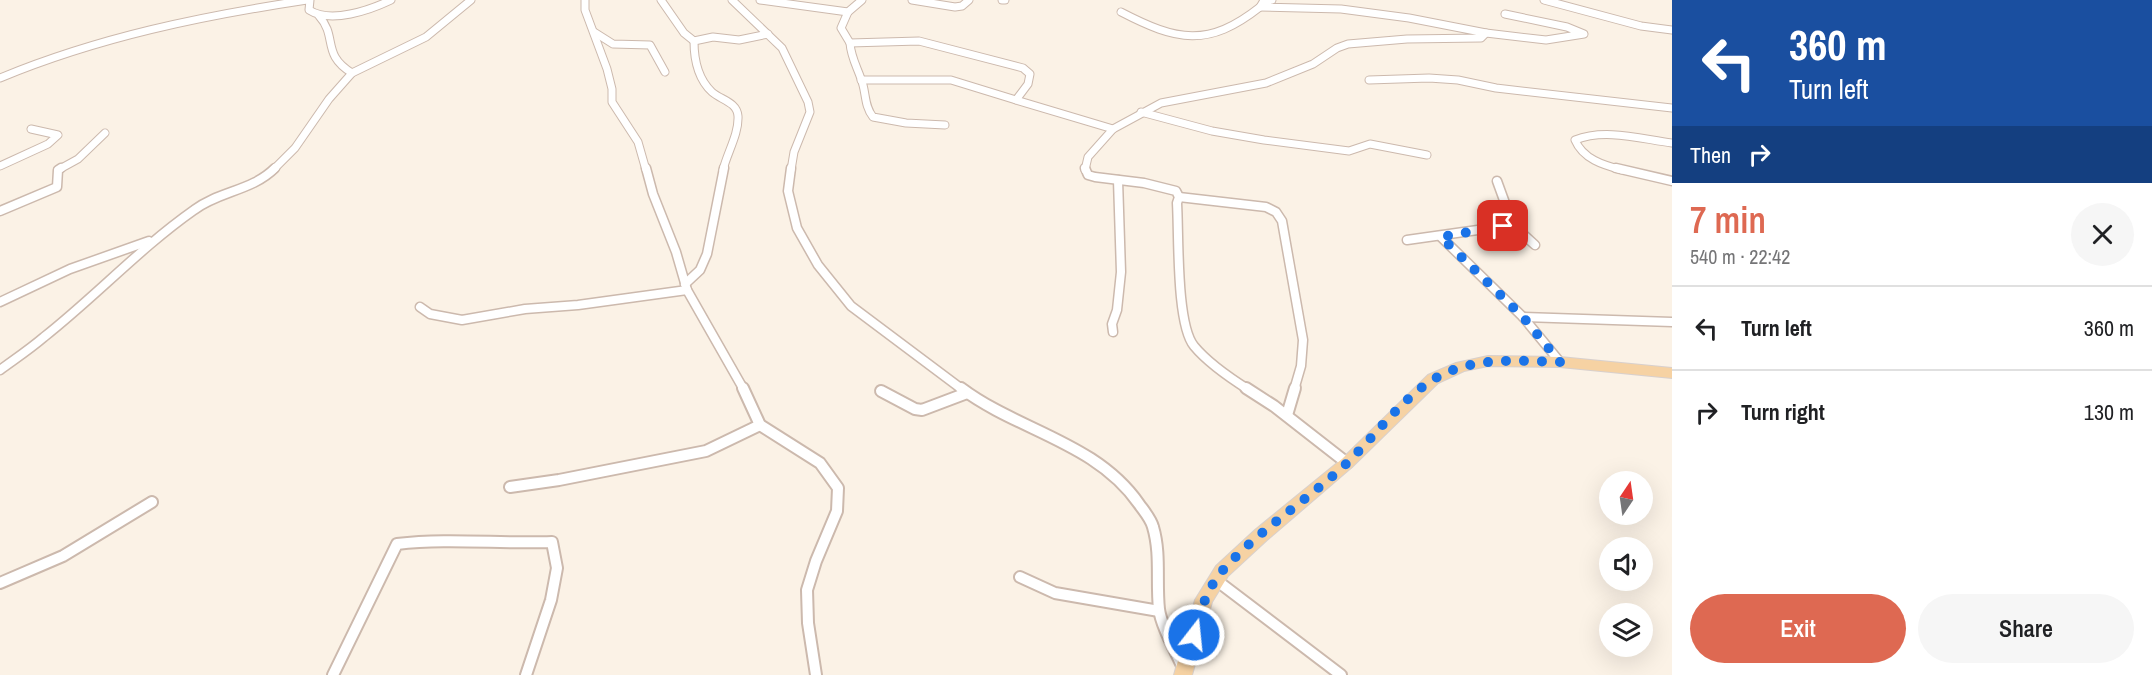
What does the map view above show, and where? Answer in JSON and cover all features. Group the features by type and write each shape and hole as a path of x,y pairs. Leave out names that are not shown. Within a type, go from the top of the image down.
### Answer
{"main road":[{"path":"1183,672 1204,600 1222,571 1347,463 1405,403 1440,376 1461,367 1488,361 1560,362 1672,373"}],"street":[{"path":"0,78 54,56 109,39 191,20 308,0 309,10 324,22 332,55 342,68 352,73"},
{"path":"319,16 372,8 391,0"},
{"path":"0,370 45,337 127,263 196,208 212,199 254,184 268,175 295,148 329,99 352,73 426,37 471,0"},
{"path":"585,0 585,10 609,79 612,102 638,142 653,194 673,241 686,287 744,390 760,424 820,464 838,488 837,511 816,561 807,590 808,623 816,675"},
{"path":"420,307 430,314 462,320 686,287 698,272 708,248 717,197 735,136 738,114 734,105 714,94 706,86 695,55 694,41 684,33 661,0"},
{"path":"732,0 786,53 808,102 810,112 794,152 788,183 789,201 797,228 818,265 851,306 968,393 1008,418 1058,440 1098,462 1126,485 1153,524 1158,553 1160,611 1183,672"},
{"path":"759,0 848,12"},
{"path":"862,0 848,12 841,28 850,43 852,63 861,80 868,110 873,117 906,123 945,125"},
{"path":"912,0 955,7 962,6 969,0"},
{"path":"1121,12 1162,30 1198,37 1229,30 1260,7 1263,2 1272,0"},
{"path":"1544,0 1641,26 1672,30"},
{"path":"1260,7 1341,9 1409,18 1486,33 1546,40 1584,34 1567,27 1505,14"},
{"path":"594,32 614,44 650,45 664,72"},
{"path":"1347,463 1287,415 1232,379 1193,345 1183,323 1177,203 1179,197 1176,190 1088,175 1085,169 1088,157 1113,129 1152,106 1266,82 1312,64 1337,48 1348,44 1407,39 1481,38 1486,33"},
{"path":"694,41 713,38 739,40 768,34"},
{"path":"850,43 919,41 1023,68 1029,71 1030,79 1016,100"},
{"path":"1369,80 1429,78 1458,80 1496,88 1672,108"},
{"path":"861,80 951,80 1113,129"},
{"path":"1141,112 1212,131 1264,140 1349,151 1370,144 1427,155"},
{"path":"0,166 48,144 58,135 31,129"},
{"path":"0,211 57,187 58,170 78,159 105,133"},
{"path":"1672,143 1599,135 1582,136 1575,140 1575,146 1582,153 1603,164 1672,181"},
{"path":"1113,332 1112,324 1117,310 1121,272 1118,180"},
{"path":"1497,181 1513,225 1535,245"},
{"path":"1179,197 1266,207 1276,212 1281,221 1303,340 1301,366 1287,415"},
{"path":"1407,240 1513,225"},
{"path":"1,300 70,269 159,237"},
{"path":"1441,237 1523,317 1560,362"},
{"path":"1523,317 1672,322"},
{"path":"881,391 915,409 922,410 968,393"},
{"path":"510,487 559,480 706,451 760,424"},
{"path":"0,583 63,556 152,502"},
{"path":"333,675 397,544 433,540 506,544 552,542 558,568 526,675"},
{"path":"1020,577 1055,593 1160,611"},
{"path":"1216,580 1341,675"}],"route":[{"path":"1194,635 1204,600 1222,571 1347,463 1405,403 1432,379 1461,367 1488,361 1560,362 1523,317 1441,237 1503,226"}]}
